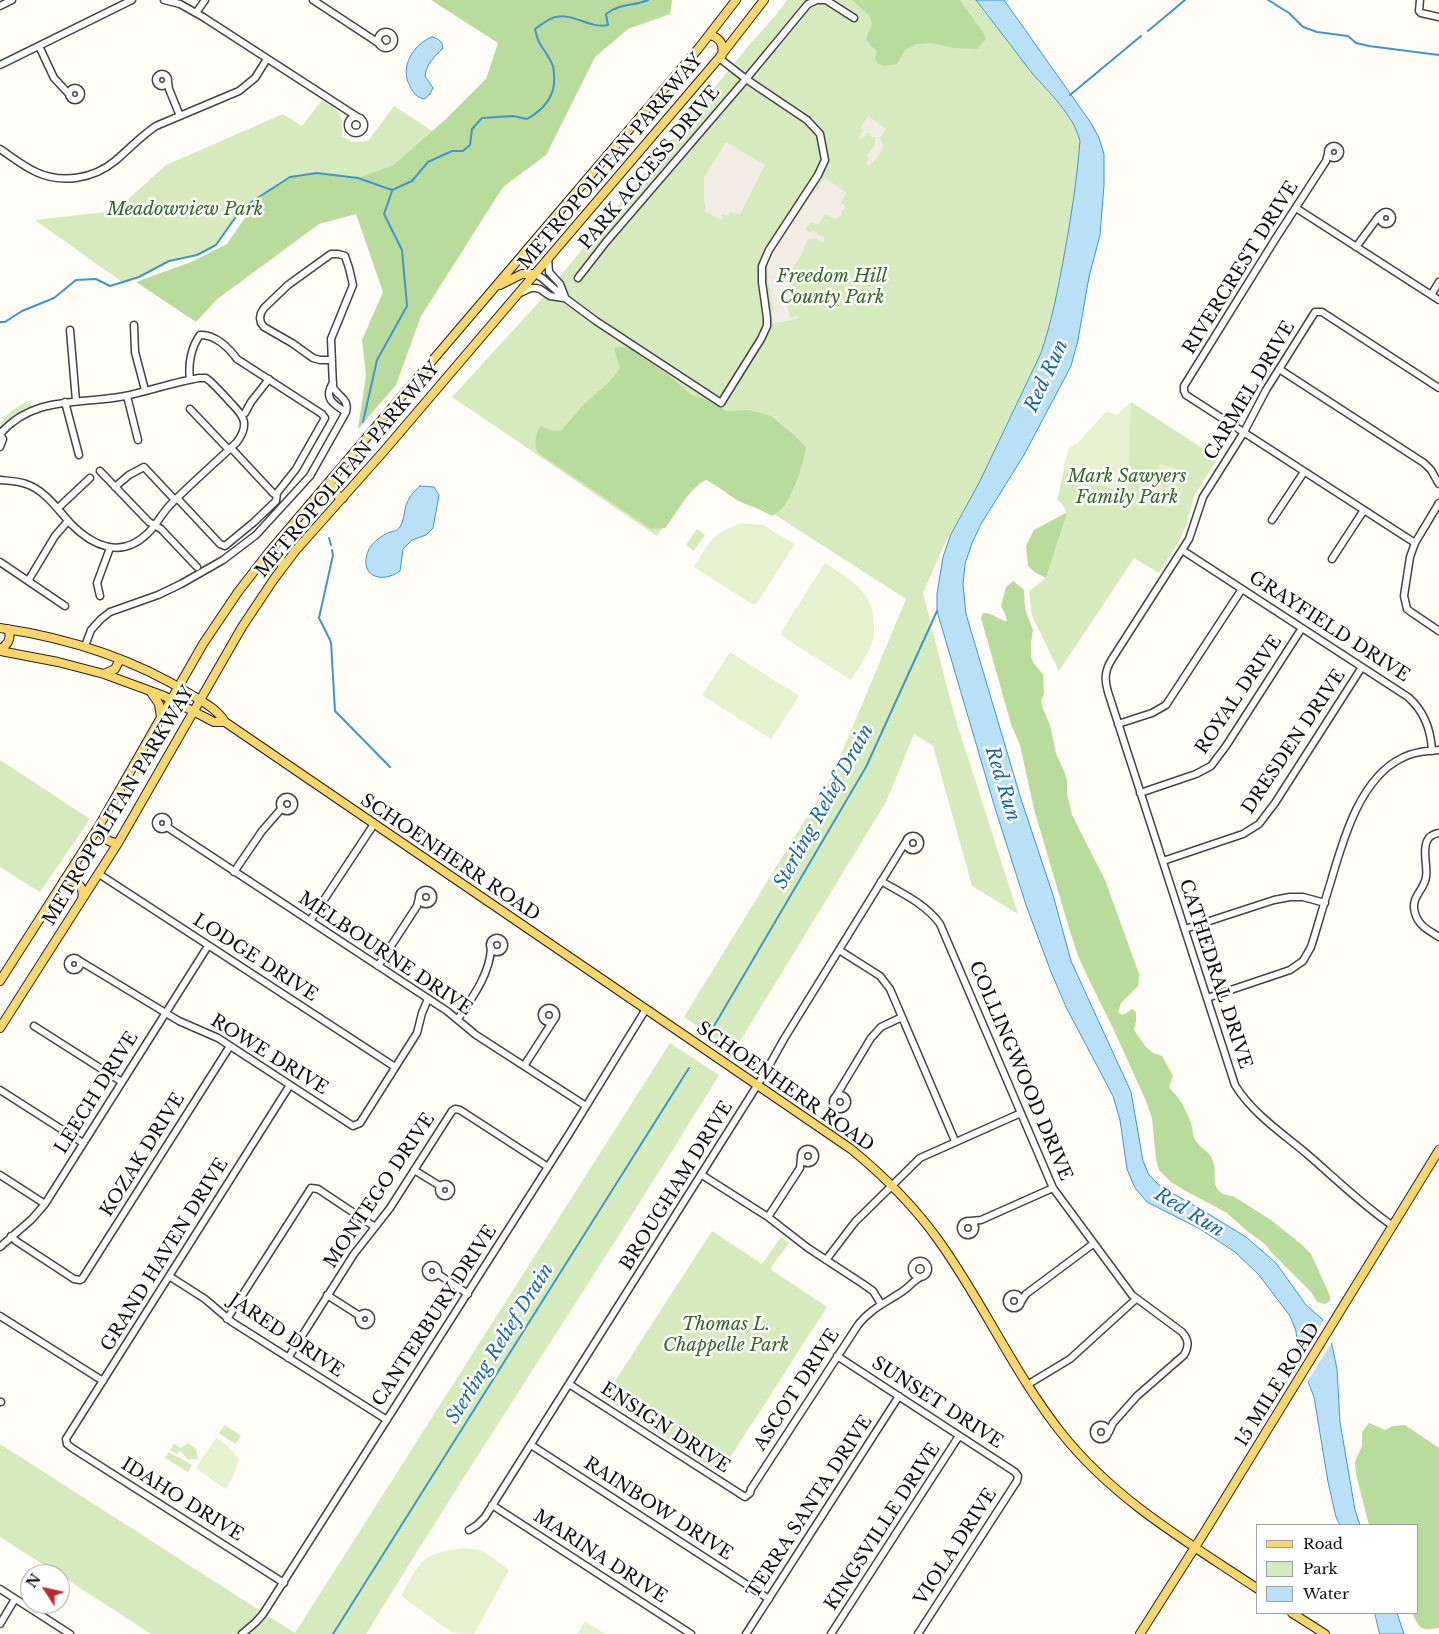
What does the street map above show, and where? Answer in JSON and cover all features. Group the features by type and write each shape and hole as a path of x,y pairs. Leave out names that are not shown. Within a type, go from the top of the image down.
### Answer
{"main road":[{"name":"METROPOLITAN PARKWAY","path":"0,981 99,826 203,644 229,604 269,552 710,35 736,0"},
{"name":"METROPOLITAN PARKWAY","path":"0,1028 118,844 242,627 282,568 344,498 721,56 764,0"},
{"path":"710,35 721,41 723,48 721,56"},
{"path":"494,289 517,276 527,273 535,274"},
{"path":"332,478 332,490 336,495 344,498"},
{"path":"269,552 279,556 282,568"},
{"path":"0,650 10,639 10,636 4,629"},
{"name":"SCHOENHERR ROAD","path":"4,629 85,646 120,659 179,687 220,714 225,722 844,1144 892,1186 915,1211 939,1242 1027,1385 1063,1435 1103,1478 1142,1511 1256,1588"},
{"name":"SCHOENHERR ROAD","path":"0,650 104,674 171,700 214,722 225,722"},
{"path":"104,674 115,669 120,659"},
{"path":"148,690 159,704 161,718"},
{"path":"99,826 106,840 110,843 118,844"},
{"path":"64,880 75,882 81,886 82,901"},
{"name":"15 MILE ROAD","path":"1140,1634 1196,1547 1439,1150"},
{"path":"1294,1614 1324,1634"}],"street":[{"path":"0,6 12,0"},
{"path":"0,64 132,0"},
{"path":"164,0 180,4 196,13 359,118 364,126 362,131 352,132 349,128 348,111"},
{"path":"196,13 205,0"},
{"path":"313,0 385,47 390,47 394,41 393,36 389,32 384,32 372,38"},
{"name":"PARK ACCESS DRIVE","path":"578,278 606,242 808,4 818,0 826,0 854,18"},
{"path":"1420,0 1419,11 1421,13 1439,17"},
{"path":"380,35 380,44"},
{"path":"39,46 54,78 70,92"},
{"name":"PARK ACCESS DRIVE","path":"535,274 596,321 721,402 761,339 767,326 768,318 762,282 762,266 769,250 818,175 824,160 821,137 816,129 790,108 746,78 721,56"},
{"path":"0,149 27,167 42,174 53,178 79,178 114,162 156,126 239,91 254,78 268,58"},
{"path":"166,88 158,86 156,83 158,75 166,75 168,81 166,88 180,116"},
{"path":"350,121 354,118 359,118"},
{"name":"RIVERCREST DRIVE","path":"1244,432 1186,395 1184,386 1329,158"},
{"path":"1296,208 1439,300"},
{"path":"1356,247 1375,222 1380,216 1382,213 1390,213 1392,217 1388,224 1375,222"},
{"path":"1380,216 1382,223"},
{"path":"85,646 91,630 110,612 158,595 181,584 222,560 256,535 310,476 346,412 347,406 346,402 336,393 333,383 332,360 331,339 353,284 345,256 335,254 281,291 262,310 260,318 264,327 310,356 320,360 332,360"},
{"path":"548,258 550,272 560,284 565,298"},
{"path":"1431,295 1439,282"},
{"name":"PARK ACCESS DRIVE","path":"518,294 525,290 536,288 550,296 565,298"},
{"name":"CARMEL DRIVE","path":"1106,670 1182,550 1192,531 1203,497 1244,432 1279,370 1317,311 1322,312 1439,388"},
{"path":"134,325 135,352 145,390"},
{"path":"70,330 76,400"},
{"path":"115,487 129,475 144,467 220,544 225,546 274,504 277,498 276,495 296,469 325,418 237,359 230,349 221,342 206,335 200,335 192,352 189,372 190,379"},
{"path":"1279,370 1424,463 1431,470 1439,484"},
{"path":"0,447 3,439 0,434 14,420 30,411 76,400 127,396 199,378 208,380 242,415 245,423 242,436 164,511 148,534 126,546 110,548 98,545 85,537 68,521 58,508 27,484 0,480"},
{"path":"242,415 269,380"},
{"path":"333,383 328,392 329,398 346,412"},
{"path":"127,396 138,440"},
{"path":"65,402 79,455"},
{"path":"190,409 276,495"},
{"path":"1244,432 1415,543"},
{"path":"100,471 148,522 161,529 197,567"},
{"path":"1272,520 1304,472"},
{"path":"58,508 90,478"},
{"path":"1439,503 1415,543 1410,557 1404,590 1405,603 1411,612 1439,631"},
{"path":"1332,559 1364,510"},
{"path":"28,581 55,536 68,521"},
{"path":"100,596 98,583 110,548"},
{"name":"GRAYFIELD DRIVE","path":"1182,550 1408,697 1416,705 1429,729 1435,751"},
{"path":"0,562 65,606"},
{"path":"1118,724 1152,713 1166,705 1242,589"},
{"name":"ROYAL DRIVE","path":"1140,793 1196,774 1211,766 1226,746 1302,628"},
{"name":"DRESDEN DRIVE","path":"1163,861 1243,834 1258,824 1275,803 1362,667"},
{"name":"CATHEDRAL DRIVE","path":"1106,670 1106,683 1118,724 1235,1085 1244,1098 1260,1114 1392,1226"},
{"path":"1207,998 1296,967 1303,961 1311,947 1346,831 1356,809 1375,780 1383,771 1402,757 1413,753 1435,751"},
{"path":"234,872 262,831 282,808"},
{"path":"310,921 374,824"},
{"name":"MELBOURNE DRIVE","path":"167,827 458,1019 476,1035 586,1106"},
{"path":"1439,833 1431,836 1426,842 1426,878 1413,904 1419,923 1439,937"},
{"path":"901,851 915,850 919,847 919,838 912,835 905,842 906,847 910,850"},
{"name":"BROUGHAM DRIVE","path":"469,1530 480,1522 531,1445 758,1085 905,842"},
{"name":"LODGE DRIVE","path":"99,874 395,1067"},
{"name":"COLLINGWOOD DRIVE","path":"881,881 924,907 933,914 940,924 1053,1188 1136,1299 1182,1332 1187,1340 1188,1345 1184,1354 1136,1396 1113,1423"},
{"path":"378,966 418,906 420,893 424,890 430,892 432,898 430,903 418,906"},
{"path":"1185,929 1274,900 1290,897 1303,897 1325,903"},
{"path":"419,898 425,904"},
{"path":"458,1019 480,984 490,956 490,943 497,938 501,939 504,943 502,951 490,956"},
{"name":"LEECH DRIVE","path":"0,1247 32,1219 45,1204 208,946"},
{"path":"491,948 493,951 498,952"},
{"path":"838,950 880,976 890,989 955,1141"},
{"path":"79,968 80,960 76,958 69,960 68,964 73,970 79,968 86,965"},
{"name":"ROWE DRIVE","path":"80,960 179,1021 209,1033 353,1126 360,1123 395,1067"},
{"path":"395,1067 417,1033 428,999"},
{"path":"524,1066 548,1029 553,1021 556,1014 554,1010 549,1008 542,1012 542,1017 548,1029"},
{"name":"CANTERBURY DRIVE","path":"242,1634 260,1619 284,1583 646,1009"},
{"path":"842,1088 848,1104 840,1110 835,1108 833,1099 842,1088 871,1038 881,1027 902,1017"},
{"path":"544,1021 553,1021"},
{"path":"34,1026 122,1082"},
{"name":"KOZAK DRIVE","path":"11,1236 74,1279 80,1280 230,1046"},
{"name":"GRAND HAVEN DRIVE","path":"66,1441 290,1085"},
{"path":"0,1090 83,1143"},
{"path":"836,1096 841,1095 845,1097"},
{"name":"MONTEGO DRIVE","path":"288,1358 359,1246 390,1208 451,1112 455,1109 460,1110 548,1167"},
{"path":"826,1260 855,1222 920,1158 1021,1113"},
{"path":"768,1218 800,1168 802,1151 807,1148 812,1149 816,1158 813,1162 800,1168"},
{"path":"801,1158 804,1162 809,1163"},
{"path":"414,1170 440,1186"},
{"path":"0,1175 45,1204"},
{"path":"702,1175 768,1218 873,1292 881,1304"},
{"path":"227,1319 309,1191 313,1188 318,1189 375,1227"},
{"path":"981,1220 971,1234 966,1235 962,1232 962,1223 966,1220 981,1220 1053,1188"},
{"path":"971,1221 975,1224 976,1228"},
{"path":"1026,1294 1012,1294 1008,1296 1006,1301 1008,1306 1017,1308 1026,1294 1094,1244"},
{"path":"438,1274 468,1294"},
{"name":"ASCOT DRIVE","path":"745,1497 750,1493 860,1322 867,1314 881,1304 905,1290 918,1275"},
{"name":"JARED DRIVE","path":"169,1276 205,1298 227,1319 387,1420"},
{"path":"1017,1294 1021,1302"},
{"path":"328,1295 360,1316"},
{"path":"1027,1385 1070,1359 1136,1299"},
{"path":"0,1316 103,1382"},
{"name":"SUNSET DRIVE","path":"838,1356 1015,1472 1018,1476"},
{"name":"ENSIGN DRIVE","path":"569,1384 745,1497"},
{"name":"TERRA SANTA DRIVE","path":"746,1634 899,1396"},
{"path":"1113,1423 1105,1438 1100,1439 1096,1437 1095,1428 1099,1425 1113,1423"},
{"path":"1104,1425 1108,1428 1109,1432"},
{"name":"KINGSVILLE DRIVE","path":"831,1634 959,1436"},
{"name":"IDAHO DRIVE","path":"66,1441 69,1446 284,1583"},
{"name":"RAINBOW DRIVE","path":"531,1445 769,1599"},
{"name":"VIOLA DRIVE","path":"918,1634 1017,1481 1018,1476"},
{"name":"MARINA DRIVE","path":"492,1505 691,1634"},
{"path":"0,1590 70,1634"},
{"path":"0,1624 16,1599"}],"green space":[{"path":"431,0 672,0 670,14 628,29 595,57 546,155 503,187 421,316 396,385 358,429 366,375 362,340 383,292 356,214 319,224 216,300 196,322 136,282 191,262 227,244 265,193 290,177 317,173 358,178 394,165 447,118 486,79 498,43"},
{"name":"Freedom Hill County Park","path":"787,0 976,0 1032,73 1066,113 1077,131 1080,141 1074,198 1062,268 1052,317 1041,353 980,481 945,543 923,593 954,714 1018,914 972,886 933,746 914,734 886,802 734,1051 684,1017 832,776 906,599 702,468 657,536 452,397 539,302"},
{"path":"852,0 960,0 986,39 977,49 954,48 931,43 916,44 905,50 897,64 885,66 878,64 875,58 877,51 866,39 872,24 869,15"},
{"name":"Meadowview Park","path":"322,100 340,114 342,136 352,142 368,141 394,106 463,151 412,181 290,177 242,208 216,245 197,255 169,261 139,277 122,282 35,220 115,211 166,165 283,114 302,126"},
{"path":"614,348 630,348 672,378 690,394 710,401 726,411 749,410 771,416 794,435 806,447 801,469 784,506 772,516 738,501 706,480 694,489 665,528 651,529 538,453 536,439 537,432 541,426 550,430 561,431 582,406 607,384 620,369"},
{"path":"28,401 32,404 30,408 0,429 6,416"},
{"name":"Mark Sawyers Family Park","path":"1131,402 1218,458 1194,496 1187,524 1159,573 1134,558 1059,671 1032,616 1029,591 1046,578 1066,517 1064,507 1057,500 1069,448 1078,443 1106,412 1118,415"},
{"path":"1131,402 1128,492 1122,494 1063,468 1069,448 1078,443 1106,412 1118,415"},
{"path":"1160,464 1183,470 1179,482 1157,475"},
{"path":"1153,484 1163,487 1158,504 1148,502"},
{"path":"1167,487 1176,489 1172,508 1163,506"},
{"path":"1066,513 1046,578 1028,566 1026,546 1034,530"},
{"path":"741,523 763,525 795,544 757,603 752,604 694,567 717,535"},
{"path":"697,529 705,535 694,551 686,545"},
{"path":"825,563 860,588 866,596 873,615 873,641 851,680 782,636 781,632"},
{"path":"1013,581 1024,590 1025,609 1033,630 1031,657 1034,664 1043,674 1044,693 1041,701 1050,725 1056,754 1067,780 1067,794 1072,815 1105,880 1139,974 1138,986 1121,1003 1118,1012 1122,1015 1132,1009 1136,1012 1134,1030 1145,1046 1153,1053 1162,1056 1173,1076 1169,1087 1180,1100 1186,1112 1192,1125 1194,1138 1210,1155 1218,1190 1228,1196 1233,1196 1271,1220 1311,1254 1330,1296 1330,1301 1325,1304 1317,1302 1311,1292 1265,1244 1227,1213 1171,1182 1159,1170 1156,1160 1152,1118 1146,1101 1078,956 1068,925 1034,809 1020,745 1011,724 981,618 983,613 986,613 1007,621 1001,606 1006,587"},
{"path":"730,652 799,696 771,739 702,695"},
{"path":"0,760 90,819 40,892 0,867"},
{"path":"670,1043 719,1075 366,1634 151,1634 70,1581 70,1564 42,1564 0,1537 0,1444 295,1633"},
{"name":"Thomas L. Chappelle Park","path":"712,1231 762,1264 781,1237 789,1243 770,1269 827,1307 720,1473 604,1398"},
{"path":"1369,1423 1385,1430 1393,1426 1405,1425 1439,1448 1439,1628 1421,1628 1412,1614 1419,1614 1419,1524 1369,1524 1356,1474 1355,1462 1362,1446 1362,1432"},
{"path":"225,1425 241,1436 235,1444 219,1433"},
{"path":"216,1438 228,1446 239,1459 234,1475 226,1489 198,1470 197,1466"},
{"path":"188,1443 196,1449 198,1459 187,1459 180,1450 177,1454 170,1450 174,1444 181,1448"},
{"path":"169,1452 192,1465 188,1472 165,1458"},
{"path":"465,1548 483,1551 509,1570 474,1634 453,1633 401,1596 413,1574 424,1560 440,1553"},
{"path":"585,1621 605,1634 577,1634"}],"shaded area":[{"path":"868,116 886,129 880,138 883,144 882,150 868,166 866,164 868,160 867,155 875,145 875,137 871,137 871,133 868,133 859,138 863,131 860,128"},
{"path":"726,142 765,165 740,215 730,212 727,215 721,214 723,217 721,220 705,212 704,177"},
{"path":"825,178 847,193 841,202 846,207 841,211 841,216 835,219 825,214 818,225 812,222 807,227 806,230 811,233 813,231 824,237 824,243 815,238 808,239 788,276 788,286 793,305 787,306 790,318 798,316 799,318 773,324 771,315 773,309 767,273 769,256 813,192 815,193"}],"water":[{"name":"Red Run","path":"976,0 1004,0 1091,123 1099,138 1104,154 1104,185 1100,235 1089,277 1078,340 1071,366 1024,455 981,524 972,543 965,564 963,585 966,614 1021,799 1053,895 1071,961 1131,1092 1143,1161 1149,1175 1160,1186 1246,1237 1276,1263 1306,1305 1322,1319 1332,1345 1337,1369 1340,1422 1355,1510 1360,1524 1340,1524 1336,1517 1328,1482 1314,1397 1298,1356 1296,1331 1290,1316 1259,1275 1235,1252 1200,1229 1147,1202 1135,1188 1127,1169 1120,1120 1113,1096 1066,1007 1026,905 995,808 937,611 937,594 943,557 951,534 980,481 1041,353 1054,305 1067,242 1080,141 1077,131 1066,113 1032,73"},
{"path":"432,37 440,41 443,48 433,58 427,68 425,76 433,88 424,99 412,91 407,79 407,64 419,45"},
{"path":"420,486 434,487 439,495 433,528 426,535 412,540 403,549 400,571 385,577 373,575 366,565 369,549 381,537 400,527 407,502"},
{"path":"1375,1614 1397,1614 1404,1634 1380,1634"}],"pier":[{"path":"1324,1319 1332,1342 1306,1384 1298,1361"}],"waterway":[{"path":"0,322 5,322 22,311 54,298 76,280 96,279 110,286 139,277 169,261 197,255 216,245 242,208 290,177 317,173 358,178 392,190 412,181 428,162 452,151 463,151 470,145 472,129 482,118 513,116 527,119 543,107 551,96 554,70 550,59 538,40 535,29 551,19 563,16 595,25 608,25 606,14 612,10 648,0"},
{"path":"1148,31 1185,0"},
{"path":"1268,0 1289,13 1303,27 1317,32 1348,36 1356,43 1369,46 1439,55"},
{"path":"1070,95 1141,36"},
{"path":"363,422 377,360 407,306 402,250 384,214 392,191"},
{"path":"329,538 331,545"},
{"path":"332,550 333,555 319,618 331,642 335,711 390,767"},
{"name":"Sterling Relief Drain","path":"714,1026 866,767 937,611"},
{"name":"Sterling Relief Drain","path":"333,1634 689,1068"}]}
